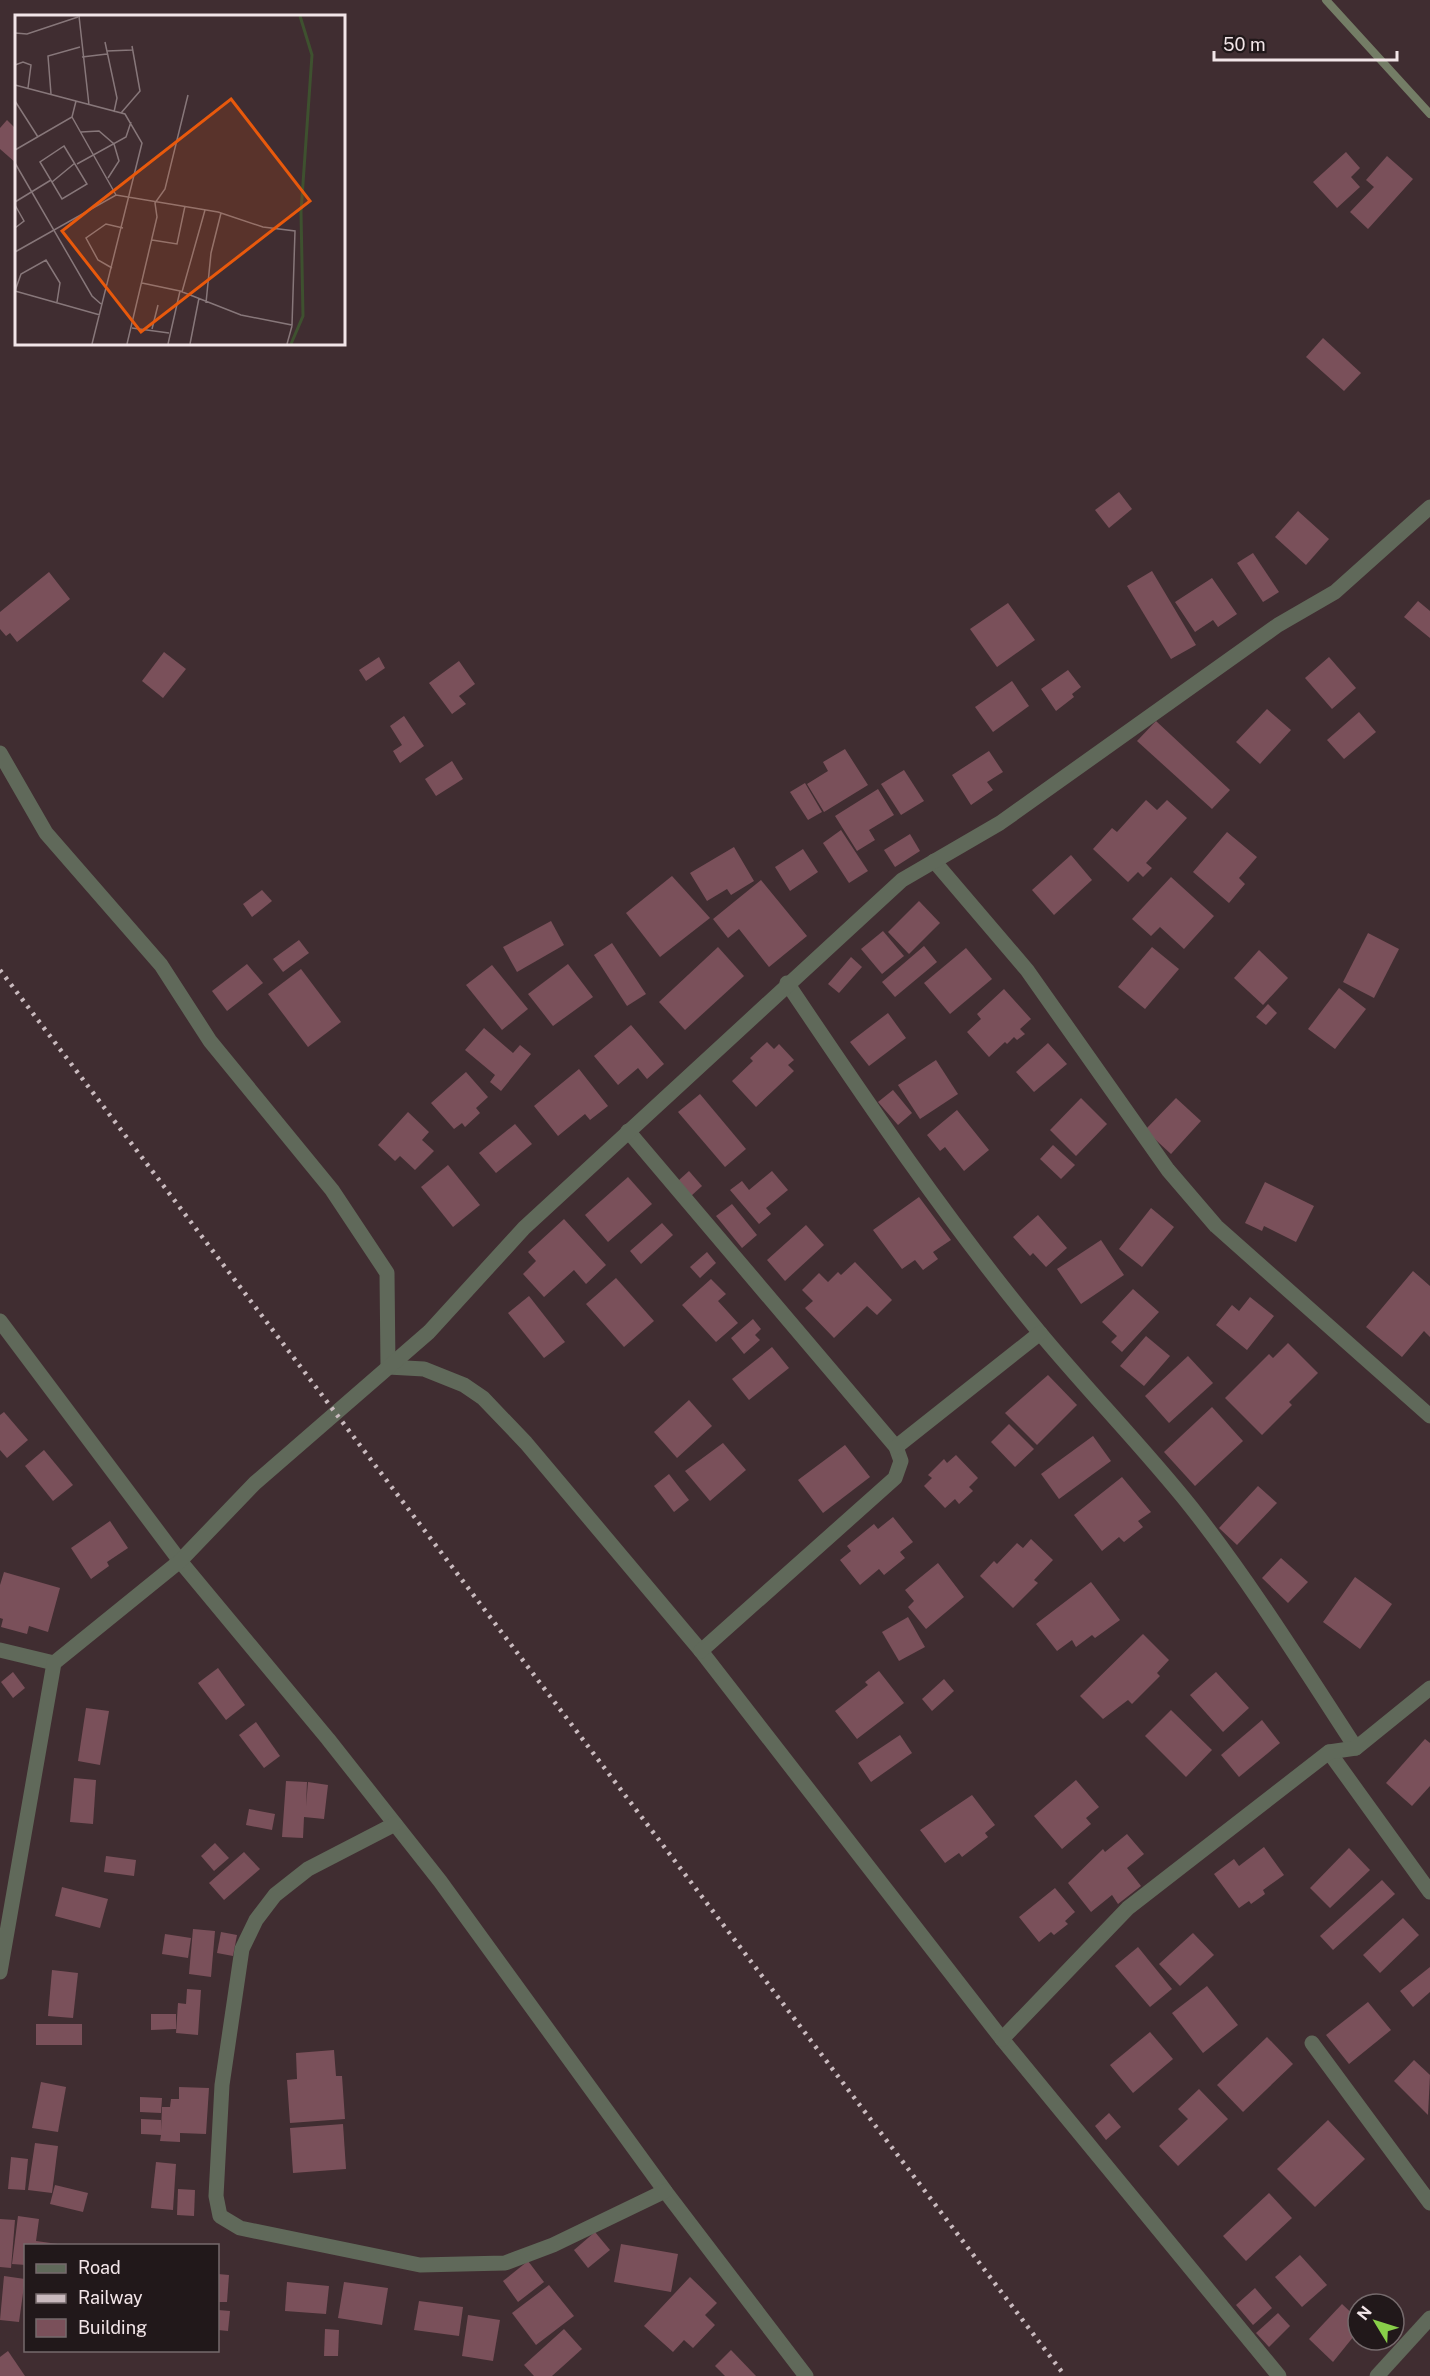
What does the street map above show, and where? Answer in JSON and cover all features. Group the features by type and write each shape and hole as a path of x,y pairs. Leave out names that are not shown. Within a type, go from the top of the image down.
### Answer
{"street":[{"path":"0,1972 54,1663 180,1562 255,1483 429,1332 525,1228 787,982 902,880 1000,823 1278,625 1335,592 1430,507"},
{"path":"0,753 46,834 161,965 210,1041 332,1190 387,1273 388,1367"},
{"path":"934,861 1027,970 1168,1170 1216,1226 1430,1416"},
{"path":"787,982 885,1129 988,1267 1040,1333 1191,1507 1277,1628 1356,1748"},
{"path":"628,1131 896,1447 901,1461 895,1478 701,1651"},
{"path":"0,1321 180,1562 440,1881 665,2191 806,2376"},
{"path":"896,1447 1040,1333"},
{"path":"388,1367 424,1369 464,1385 483,1398 526,1443 701,1651 1002,2039 1279,2376"},
{"path":"0,1650 54,1663"},
{"path":"1002,2039 1128,1908 1329,1752 1356,1748 1430,1688"},
{"path":"1329,1752 1430,1892"},
{"path":"395,1824 308,1869 276,1894 256,1920 242,1949 222,2085 216,2196 220,2216 240,2228 420,2265 505,2263 553,2245 665,2191"},
{"path":"1312,2043 1430,2203"},
{"path":"1377,2376 1430,2318"}],"building":[{"path":"7,120 15,128 15,162 0,149 0,128"},
{"path":"1346,152 1360,168 1351,177 1360,187 1337,208 1313,182"},
{"path":"1387,156 1413,179 1368,229 1350,212 1374,187 1366,180"},
{"path":"1323,338 1361,373 1344,391 1306,357"},
{"path":"1119,492 1132,509 1109,528 1095,510"},
{"path":"1298,511 1329,539 1306,565 1275,537"},
{"path":"1253,553 1279,592 1263,602 1237,563"},
{"path":"1152,571 1196,645 1171,659 1127,586"},
{"path":"49,572 70,599 17,642 10,633 6,636 0,629 0,612"},
{"path":"1212,578 1237,614 1218,627 1213,620 1195,632 1175,602"},
{"path":"1418,601 1430,611 1430,638 1404,617"},
{"path":"1008,603 1035,640 997,667 970,629"},
{"path":"164,652 186,669 163,698 142,681"},
{"path":"379,657 385,668 366,681 359,670"},
{"path":"1329,657 1356,688 1332,709 1305,678"},
{"path":"459,661 475,684 459,696 466,704 452,714 429,683"},
{"path":"1068,670 1081,687 1072,694 1074,697 1056,711 1041,689"},
{"path":"1012,681 1029,706 993,732 975,707"},
{"path":"1267,709 1291,730 1260,764 1236,742"},
{"path":"1359,712 1376,732 1344,759 1327,740"},
{"path":"404,716 424,746 400,763 393,751 402,745 390,726"},
{"path":"1156,721 1230,790 1212,809 1137,741"},
{"path":"845,749 868,785 824,812 807,784 828,771 823,762"},
{"path":"989,751 1003,772 987,782 993,790 971,805 952,775"},
{"path":"452,761 463,779 436,796 425,779"},
{"path":"904,770 924,801 901,815 881,784"},
{"path":"805,783 822,812 808,820 790,792"},
{"path":"878,789 894,815 869,830 875,840 857,851 835,816"},
{"path":"1146,800 1157,810 1167,800 1187,818 1146,863 1152,868 1143,877 1138,872 1128,882 1093,849 1112,828 1117,832"},
{"path":"841,830 868,871 849,883 823,843"},
{"path":"1227,832 1257,857 1239,878 1245,884 1229,903 1193,872"},
{"path":"910,834 920,851 895,867 884,850"},
{"path":"734,847 754,881 731,895 727,889 707,901 690,873"},
{"path":"803,849 818,872 790,891 775,867"},
{"path":"1071,855 1092,880 1054,915 1032,890"},
{"path":"672,876 710,918 660,957 626,913"},
{"path":"1171,877 1214,916 1184,949 1160,927 1151,936 1132,919"},
{"path":"761,880 807,936 769,967 739,929 728,938 713,919"},
{"path":"262,890 272,901 252,917 243,904"},
{"path":"919,901 940,923 909,954 888,932"},
{"path":"551,921 564,945 517,972 503,947"},
{"path":"883,931 904,956 882,974 861,949"},
{"path":"1368,933 1399,949 1374,998 1343,982"},
{"path":"299,940 309,953 283,972 273,959"},
{"path":"612,943 646,994 627,1006 594,955"},
{"path":"924,946 937,962 895,997 882,982"},
{"path":"718,947 744,976 685,1030 659,1002"},
{"path":"1152,947 1179,969 1145,1009 1118,987"},
{"path":"966,948 992,979 950,1014 924,983"},
{"path":"1259,950 1288,978 1263,1005 1234,978"},
{"path":"851,957 862,967 839,993 828,984"},
{"path":"247,964 263,983 227,1011 212,991"},
{"path":"568,964 593,997 553,1026 528,994"},
{"path":"492,965 528,1009 502,1030 466,985"},
{"path":"301,969 341,1022 308,1047 268,994"},
{"path":"1339,988 1366,1009 1335,1049 1308,1029"},
{"path":"1004,989 1031,1019 1020,1029 1025,1034 1017,1040 1014,1037 1007,1044 1005,1042 989,1057 967,1032 981,1019 977,1014"},
{"path":"1268,1004 1277,1013 1266,1025 1256,1017"},
{"path":"888,1013 906,1038 869,1066 850,1042"},
{"path":"631,1025 664,1064 647,1079 638,1068 618,1085 594,1056"},
{"path":"484,1028 513,1053 520,1045 531,1054 501,1091 490,1082 495,1075 465,1050"},
{"path":"767,1042 774,1049 779,1044 794,1060 788,1065 794,1071 756,1107 732,1081 753,1061 750,1058"},
{"path":"1048,1043 1067,1064 1034,1092 1016,1072"},
{"path":"936,1060 958,1094 920,1119 898,1085"},
{"path":"579,1069 608,1106 590,1120 585,1114 558,1136 534,1106"},
{"path":"466,1072 488,1097 476,1108 480,1113 465,1127 462,1123 454,1129 431,1103"},
{"path":"893,1090 912,1113 898,1125 878,1102"},
{"path":"700,1094 746,1149 725,1167 678,1112"},
{"path":"1081,1098 1107,1124 1076,1156 1050,1130"},
{"path":"1176,1098 1201,1121 1171,1154 1145,1130"},
{"path":"957,1110 989,1150 964,1171 945,1147 940,1151 927,1135"},
{"path":"408,1112 429,1132 422,1140 434,1151 415,1170 400,1156 395,1161 378,1145"},
{"path":"515,1124 532,1144 496,1173 479,1153"},
{"path":"1053,1145 1075,1165 1061,1179 1040,1159"},
{"path":"448,1165 480,1205 453,1227 421,1187"},
{"path":"689,1171 702,1186 691,1196 678,1181"},
{"path":"772,1171 788,1190 766,1208 771,1214 759,1224 730,1190 742,1181 749,1190"},
{"path":"628,1177 652,1204 608,1242 585,1215"},
{"path":"1265,1182 1314,1206 1296,1242 1264,1226 1262,1231 1245,1223"},
{"path":"919,1197 951,1240 933,1252 938,1259 923,1270 915,1260 902,1269 873,1230"},
{"path":"732,1204 757,1235 742,1248 716,1216"},
{"path":"1151,1208 1174,1227 1142,1267 1119,1249"},
{"path":"1038,1215 1067,1248 1046,1267 1033,1253 1030,1256 1013,1237"},
{"path":"564,1219 606,1265 586,1284 574,1270 544,1297 523,1274 536,1261 528,1252"},
{"path":"662,1223 673,1235 641,1264 630,1251"},
{"path":"806,1225 824,1245 785,1281 767,1260"},
{"path":"1101,1240 1124,1275 1081,1304 1057,1269"},
{"path":"707,1252 716,1263 700,1278 690,1267"},
{"path":"855,1262 892,1300 877,1315 867,1306 834,1338 805,1308 813,1301 802,1290 819,1273 828,1282 838,1272 841,1275"},
{"path":"1413,1271 1430,1286 1430,1337 1424,1331 1402,1357 1366,1327"},
{"path":"616,1278 654,1321 624,1347 586,1304"},
{"path":"711,1279 726,1294 718,1301 738,1323 716,1342 682,1305"},
{"path":"1133,1289 1159,1312 1122,1352 1111,1342 1117,1336 1102,1322"},
{"path":"529,1296 565,1342 544,1358 508,1313"},
{"path":"1250,1297 1274,1316 1247,1350 1216,1325 1232,1305 1239,1311"},
{"path":"753,1319 761,1329 755,1335 760,1340 744,1354 731,1338"},
{"path":"1146,1336 1170,1356 1144,1386 1120,1366"},
{"path":"1288,1343 1318,1373 1289,1402 1292,1405 1262,1435 1225,1398 1269,1354 1273,1358"},
{"path":"772,1347 789,1368 749,1400 732,1379"},
{"path":"1188,1356 1213,1383 1169,1423 1145,1396"},
{"path":"1048,1375 1077,1405 1037,1445 1005,1413"},
{"path":"689,1400 712,1426 677,1458 654,1432"},
{"path":"1212,1407 1243,1441 1195,1486 1164,1452"},
{"path":"4,1412 28,1440 7,1458 0,1450 0,1415"},
{"path":"1009,1424 1034,1449 1015,1467 991,1442"},
{"path":"1093,1436 1111,1461 1059,1499 1041,1474"},
{"path":"723,1443 746,1470 710,1501 685,1471"},
{"path":"845,1445 870,1477 823,1513 798,1480"},
{"path":"44,1450 73,1485 53,1501 25,1466"},
{"path":"956,1455 978,1478 969,1487 973,1491 959,1504 955,1499 945,1508 924,1486 932,1478 928,1475 944,1459 947,1463"},
{"path":"669,1474 689,1500 674,1512 654,1486"},
{"path":"1122,1477 1151,1512 1138,1521 1143,1527 1124,1542 1119,1537 1102,1551 1074,1515"},
{"path":"1258,1486 1277,1503 1237,1545 1219,1528"},
{"path":"893,1517 913,1542 900,1552 905,1558 884,1575 879,1569 860,1585 840,1560 851,1551 847,1546 874,1524 878,1529"},
{"path":"110,1521 128,1548 107,1562 109,1566 91,1579 71,1548"},
{"path":"1031,1539 1053,1560 1034,1580 1038,1583 1013,1608 980,1576 994,1561 997,1564 1017,1543 1023,1548"},
{"path":"1281,1558 1308,1582 1288,1603 1262,1578"},
{"path":"938,1563 964,1597 926,1629 908,1607 914,1601 905,1590"},
{"path":"4,1572 60,1588 48,1632 29,1626 27,1634 1,1627 3,1619 0,1618 0,1585"},
{"path":"1355,1577 1392,1604 1360,1649 1323,1622"},
{"path":"1091,1582 1120,1620 1095,1638 1092,1635 1076,1647 1072,1640 1057,1651 1036,1624"},
{"path":"908,1617 925,1647 899,1661 882,1632"},
{"path":"1143,1634 1169,1660 1157,1673 1160,1676 1132,1704 1128,1700 1103,1719 1080,1696"},
{"path":"218,1668 245,1705 226,1720 198,1683"},
{"path":"879,1671 904,1703 857,1739 835,1711 868,1685 865,1682"},
{"path":"13,1672 25,1688 13,1698 1,1682"},
{"path":"1216,1672 1249,1708 1223,1732 1190,1695"},
{"path":"944,1679 954,1691 932,1711 922,1699"},
{"path":"86,1708 109,1711 100,1765 78,1761"},
{"path":"1171,1710 1212,1750 1186,1777 1145,1736"},
{"path":"1262,1720 1280,1743 1239,1777 1221,1755"},
{"path":"256,1722 280,1756 264,1768 239,1735"},
{"path":"900,1735 912,1753 871,1782 858,1763"},
{"path":"1425,1739 1430,1743 1430,1786 1412,1806 1386,1783"},
{"path":"74,1778 96,1780 93,1824 70,1822"},
{"path":"1076,1780 1099,1807 1086,1818 1091,1824 1062,1849 1034,1816"},
{"path":"286,1781 307,1782 306,1806 308,1782 328,1785 324,1819 304,1817 303,1838 282,1837"},
{"path":"972,1795 995,1825 985,1833 988,1837 962,1857 959,1853 945,1863 920,1830"},
{"path":"249,1809 275,1814 272,1830 246,1825"},
{"path":"1127,1834 1144,1854 1127,1868 1141,1886 1118,1904 1112,1895 1091,1912 1068,1883 1103,1849 1105,1852"},
{"path":"215,1843 229,1858 214,1871 201,1856"},
{"path":"1264,1847 1284,1875 1263,1890 1265,1894 1251,1904 1249,1901 1239,1908 1214,1874 1234,1859 1239,1866"},
{"path":"1349,1848 1370,1870 1330,1908 1310,1888"},
{"path":"244,1852 260,1869 224,1900 209,1883"},
{"path":"106,1856 136,1860 134,1876 104,1872"},
{"path":"1382,1880 1395,1894 1333,1950 1320,1936"},
{"path":"62,1887 108,1899 100,1928 55,1916"},
{"path":"1055,1888 1075,1912 1065,1921 1068,1924 1054,1935 1051,1932 1039,1942 1019,1917"},
{"path":"1403,1918 1419,1935 1380,1973 1363,1955"},
{"path":"193,1929 215,1931 211,1977 189,1974"},
{"path":"221,1932 237,1935 233,1956 217,1953"},
{"path":"1193,1933 1214,1955 1180,1986 1159,1964"},
{"path":"165,1934 191,1938 188,1958 162,1954"},
{"path":"1138,1947 1172,1989 1150,2007 1115,1966"},
{"path":"1430,1967 1430,1992 1413,2007 1400,1991"},
{"path":"52,1970 78,1973 73,2018 48,2016"},
{"path":"1207,1986 1238,2025 1203,2053 1172,2013"},
{"path":"187,1989 201,1990 198,2035 176,2033 178,2003 186,2004"},
{"path":"1368,2002 1391,2030 1349,2064 1326,2035"},
{"path":"151,2014 176,2014 176,2029 151,2030"},
{"path":"36,2024 82,2024 82,2045 36,2045"},
{"path":"1150,2032 1173,2059 1133,2093 1110,2065"},
{"path":"1267,2037 1293,2064 1243,2112 1217,2085"},
{"path":"334,2050 336,2076 342,2076 345,2119 290,2123 287,2080 297,2079 296,2053"},
{"path":"1414,2060 1430,2075 1428,2115 1394,2081"},
{"path":"41,2082 66,2087 58,2132 32,2128"},
{"path":"179,2087 209,2088 206,2134 180,2133 180,2142 160,2141 161,2135 141,2134 141,2119 161,2120 161,2131 162,2107 170,2107 171,2099 179,2099"},
{"path":"1199,2089 1228,2119 1178,2166 1159,2146 1188,2119 1178,2109"},
{"path":"140,2097 162,2098 161,2113 140,2112"},
{"path":"1109,2113 1121,2127 1106,2140 1095,2126"},
{"path":"1328,2120 1365,2159 1315,2207 1277,2169"},
{"path":"343,2124 346,2169 293,2173 290,2128"},
{"path":"35,2143 58,2146 52,2193 28,2190"},
{"path":"11,2157 28,2159 25,2190 8,2189"},
{"path":"156,2162 176,2164 173,2210 151,2208"},
{"path":"55,2185 88,2193 83,2212 50,2204"},
{"path":"178,2189 195,2190 194,2216 177,2215"},
{"path":"1269,2193 1292,2218 1246,2261 1223,2236"},
{"path":"18,2216 39,2219 36,2241 58,2244 24,2244 24,2265 12,2264"},
{"path":"0,2219 15,2220 11,2268 0,2267"},
{"path":"595,2232 610,2250 588,2268 574,2250"},
{"path":"621,2244 678,2254 671,2292 614,2282"},
{"path":"1300,2255 1327,2285 1302,2307 1275,2277"},
{"path":"528,2261 544,2282 518,2302 503,2281"},
{"path":"219,2274 229,2275 227,2302 219,2302"},
{"path":"4,2276 24,2279 19,2322 0,2320"},
{"path":"690,2277 717,2303 705,2315 715,2325 693,2348 684,2340 673,2352 644,2326"},
{"path":"287,2282 329,2286 326,2314 285,2311"},
{"path":"344,2282 388,2288 382,2325 338,2318"},
{"path":"549,2285 574,2316 536,2345 512,2313"},
{"path":"1255,2288 1272,2308 1253,2325 1236,2305"},
{"path":"419,2301 463,2307 459,2336 414,2330"},
{"path":"1342,2304 1346,2308 1346,2346 1333,2362 1309,2339"},
{"path":"219,2310 230,2311 228,2331 219,2330"},
{"path":"1278,2313 1290,2326 1269,2347 1256,2333"},
{"path":"468,2315 500,2320 493,2361 462,2356"},
{"path":"325,2329 339,2330 338,2356 324,2356"},
{"path":"564,2329 582,2349 552,2376 534,2376 524,2365"},
{"path":"731,2350 756,2376 725,2376 715,2366"},
{"path":"8,2351 25,2376 0,2376 0,2357"}],"waterway":[{"path":"1326,0 1430,114"}],"railway":[{"path":"0,970 1065,2376"}]}
